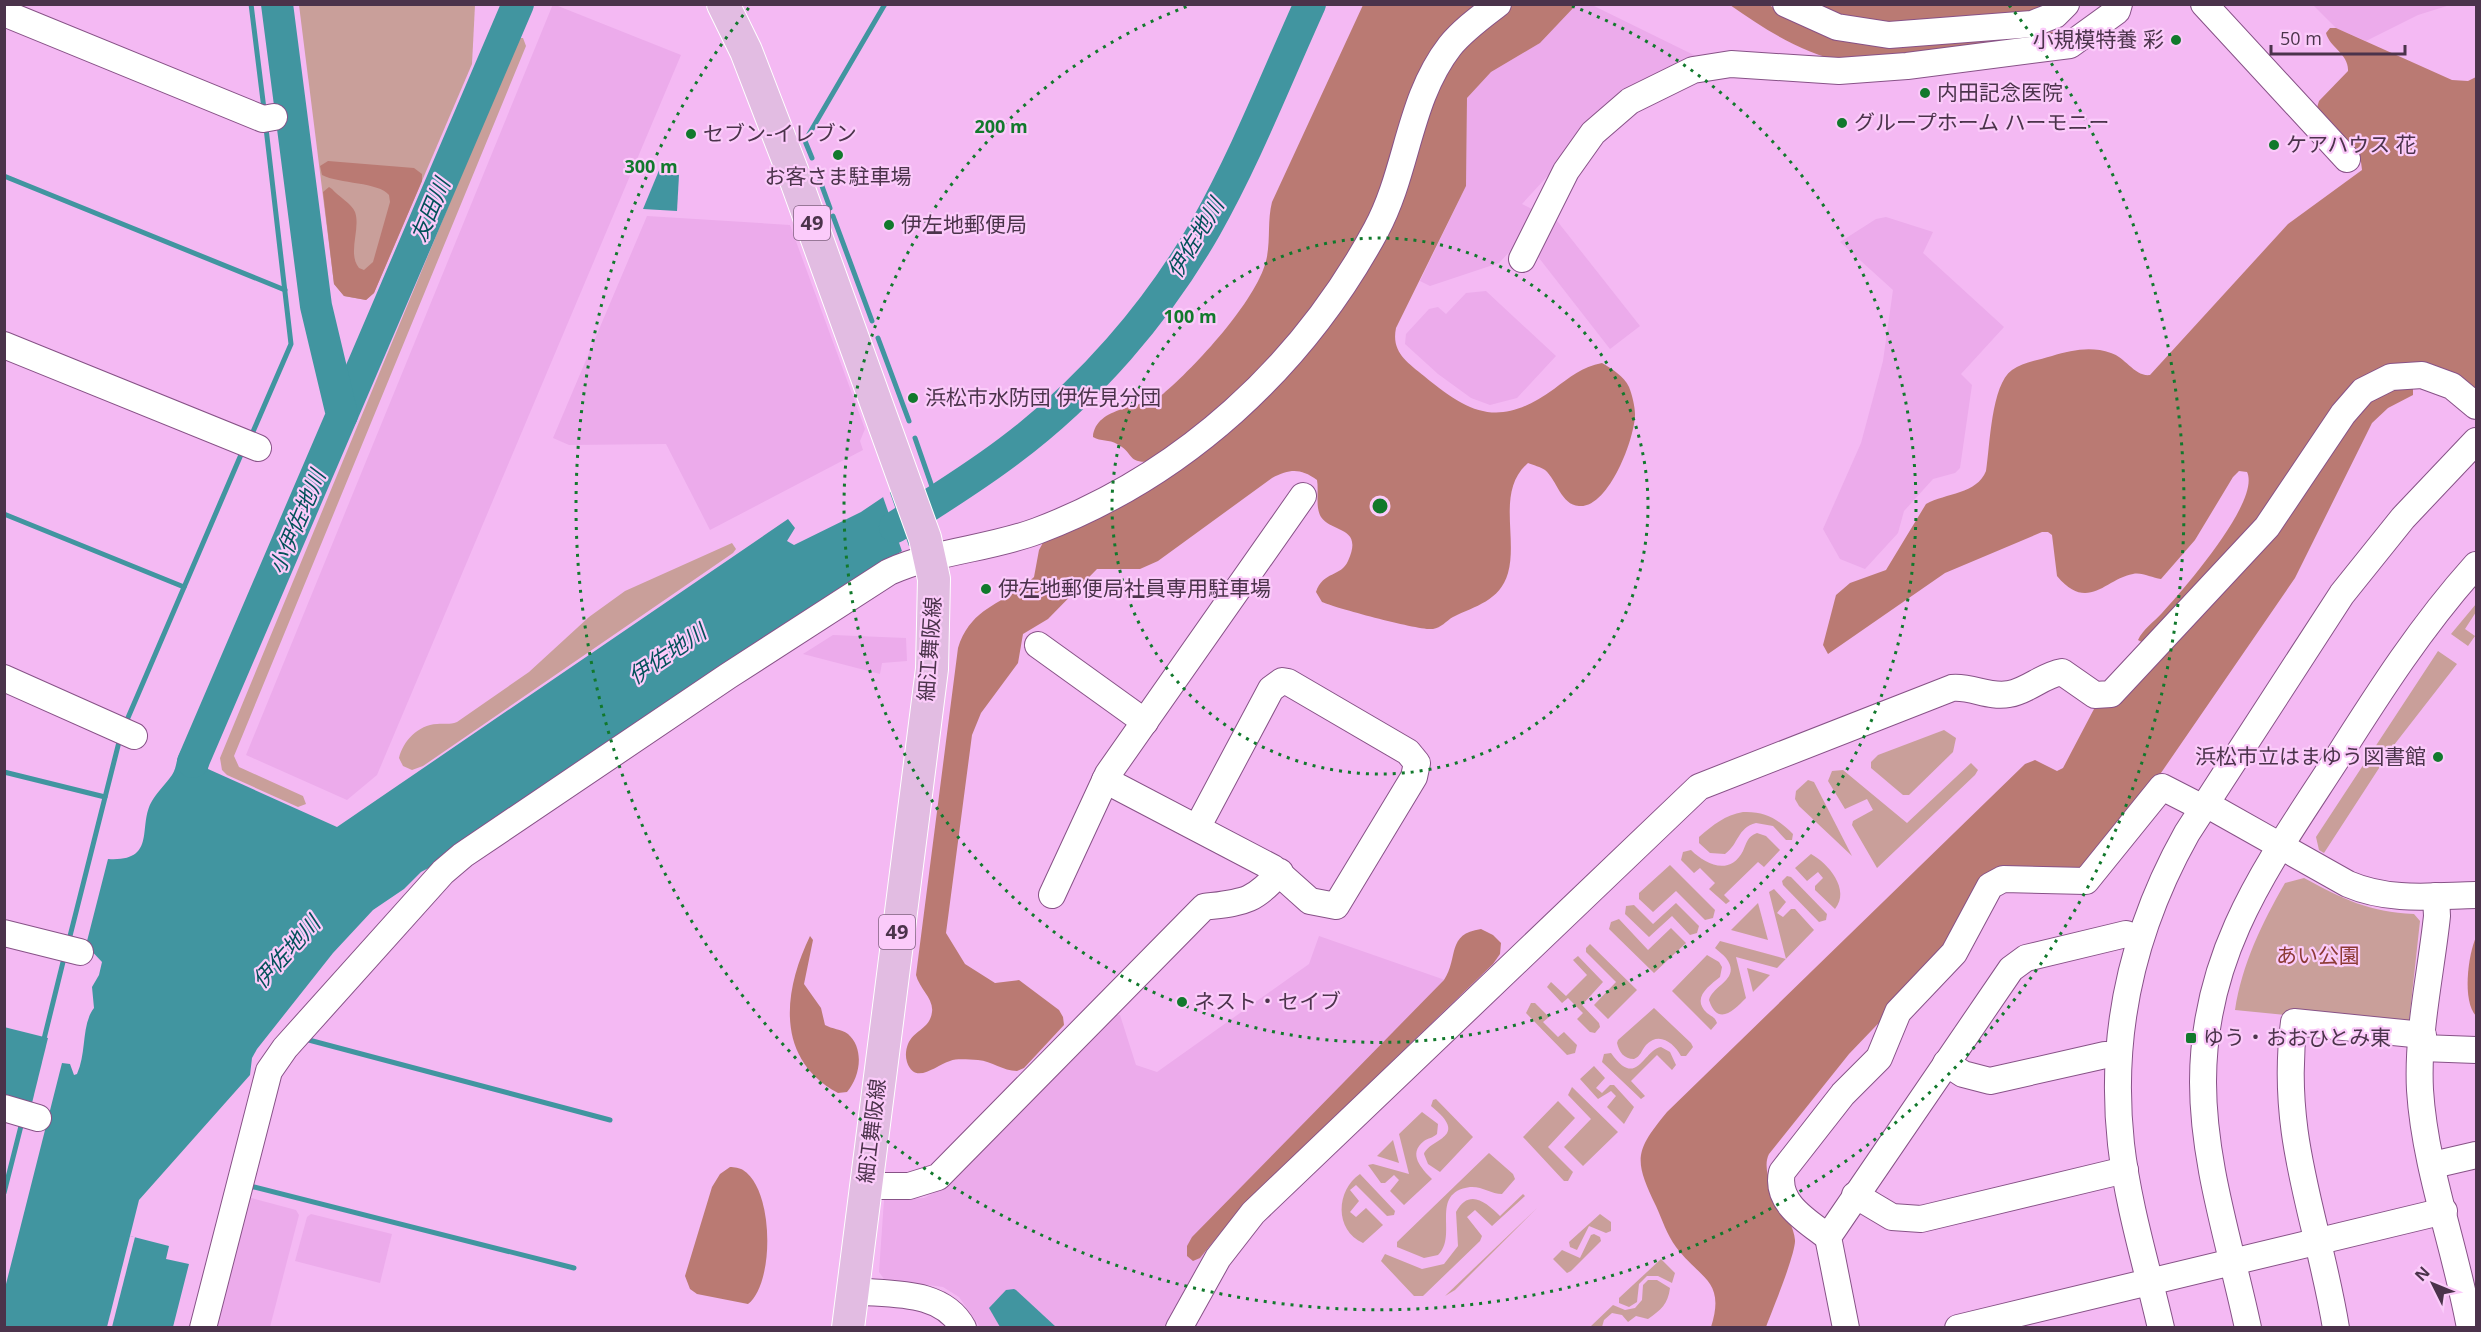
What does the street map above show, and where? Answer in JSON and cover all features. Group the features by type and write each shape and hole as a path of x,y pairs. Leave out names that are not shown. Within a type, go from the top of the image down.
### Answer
{"main road":[{"name":"細江舞阪線","path":"723,4 747,51 893,444 928,548 935,624 932,669 848,1328"}],"street":[{"path":"203,1328 269,1071 285,1048 443,872 463,855 718,682 928,548 997,544 1036,531 1112,497 1182,453 1246,400 1303,340 1351,272 1391,202 1418,106 1438,63 1468,27 1498,4"},
{"path":"1786,4 1837,27 1889,35 2032,24 2055,15 2066,4"},
{"path":"1522,260 1566,171 1593,133 1630,101 1693,70 1731,64 1839,71 1907,66 2070,45 2117,11 2119,4"},
{"path":"2204,4 2347,159"},
{"path":"4,13 262,119 274,117"},
{"path":"4,345 258,448"},
{"path":"1179,1328 1218,1258 1253,1213 1699,787 1952,688 1974,688 2003,695 2013,694 2062,672 2095,695 2111,694 2261,534 2347,408 2363,391 2391,377 2422,375 2451,386 2476,406"},
{"path":"2161,1328 2125,1170 2118,1114 2118,1056 2128,984 2140,939 2171,861 2204,806 2342,594 2403,519 2476,441"},
{"path":"1052,895 1105,780 1303,496"},
{"path":"2248,1328 2207,1135 2203,1082 2207,1028 2218,975 2236,924 2280,847 2411,645 2476,565"},
{"path":"1038,645 1145,722"},
{"path":"4,678 135,736"},
{"path":"1105,780 1280,872 1310,901 1336,906 1417,771 1413,756 1288,682 1282,681 1271,688 1197,828"},
{"path":"1846,1328 1828,1237 1792,1208 1781,1187 1782,1172 1835,1103 1879,1058 1898,1011 1954,953 1990,886 2003,879 2086,881 2162,787 2204,806 2348,884 2370,892 2404,897 2476,895"},
{"path":"865,1186 909,1186 938,1177 1204,907 1246,902 1265,889 1280,872"},
{"path":"2436,896 2437,916 2422,1042 2422,1114 2470,1328"},
{"path":"4,933 80,952"},
{"path":"1828,1237 1855,1194 2018,962 2126,934 2140,939"},
{"path":"2336,1328 2292,1129 2289,1077 2294,1022 2476,1050"},
{"path":"1946,1063 1963,1074 1990,1081 2104,1055 2118,1056"},
{"path":"4,1108 38,1118"},
{"path":"2433,1165 2476,1155"},
{"path":"1855,1194 1892,1217 1921,1219 2125,1170"},
{"path":"1958,1328 2444,1211"},
{"path":"852,1291 937,1301 950,1309 963,1328"}],"shaded area":[{"path":"553,4 681,55 377,775 347,800 246,755"},
{"path":"1363,5 1482,5 1382,198 1320,302 1240,394 1154,461 1135,460 1123,447 1093,437 1096,427 1111,413 1155,399 1163,394 1207,351 1250,295 1266,261 1272,202"},
{"path":"1513,5 1576,5 1540,43 1491,72 1467,98 1466,186 1396,328 1396,344 1406,361 1441,389 1472,408 1486,412 1518,409 1535,401 1582,370 1602,363 1627,383 1635,414 1630,439 1618,470 1600,496 1590,504 1579,506 1573,505 1563,497 1545,470 1528,463 1518,474 1510,501 1510,559 1504,582 1499,590 1486,601 1433,629 1396,623 1322,602 1316,592 1319,585 1345,566 1352,550 1352,542 1345,532 1321,517 1318,509 1317,480 1305,473 1295,471 1272,478 1158,561 1140,569 1097,569 1048,619 1023,634 1018,663 981,713 972,735 946,933 965,964 995,983 1019,980 1059,1010 1064,1025 1024,1068 1017,1071 983,1061 960,1059 926,1072 915,1073 907,1062 906,1053 911,1039 925,1026 932,1012 929,998 916,975 958,648 964,633 972,622 991,606 1034,577 1039,550 1045,539 1310,346 1435,88 1474,35"},
{"path":"1576,5 1592,5 1704,60 1611,107 1522,204 1538,212 1516,245 1499,263 1430,286 1420,281 1466,186 1467,98 1491,72 1540,43"},
{"path":"1730,5 1769,5 1783,14 1907,44 2059,31 2063,36 1845,62 1799,47"},
{"path":"1805,5 2053,5 2041,12 1873,24"},
{"path":"2313,5 2450,5 2418,15 2366,41 2336,28"},
{"path":"2330,28 2336,28 2452,80 2468,81 2476,77 2476,395 2389,369 2271,508 2145,644 2138,640 2143,632 2202,566 2232,523 2243,503 2248,485 2247,472 2239,471 2233,477 2195,540 2161,579 2133,574 2096,591 2078,592 2068,587 2057,576 2052,535 2042,532 1945,573 1828,654 1823,645 1836,595 1850,583 1886,570 1926,504 1968,489 1982,479 1986,471 1996,402 2005,378 2012,370 2026,363 2059,354 2089,349 2116,355 2140,373 2150,375 2288,224 2362,170 2361,162 2316,111 2319,101 2348,71 2343,55 2328,38 2326,33"},
{"path":"328,161 414,168 422,174 422,181 374,293 366,300 344,296 334,284 323,192 329,187 355,212 354,255 359,268 364,270 373,262 390,202 389,195 368,185 322,175 320,166"},
{"path":"1550,212 1640,326 1610,349 1532,249"},
{"path":"647,216 790,225 865,429 860,441 863,450 710,530 666,444 569,445 553,438"},
{"path":"1886,217 1933,232 1923,253 2004,327 1961,374 1972,385 1960,468 1955,473 1933,479 1904,511 1898,533 1865,569 1840,559 1823,529 1861,443 1883,361 1893,290 1840,242 1876,219"},
{"path":"1486,291 1556,356 1517,398 1490,405 1471,398 1438,374 1405,344 1406,334 1429,309 1438,307 1446,314 1466,293"},
{"path":"2413,386 2413,395 2388,408 2372,423 2295,578 2152,786 2087,870 2002,872 1942,957 1849,1054 1769,1154 1767,1164 1771,1185 1793,1230 1795,1240 1788,1269 1766,1327 1711,1327 1715,1311 1713,1289 1673,1242 1644,1178 1641,1167 1643,1147 1656,1126 1667,1112 2025,764 2035,760 2057,771 2063,768 2094,709 2102,704 2349,419 2380,389"},
{"path":"833,635 906,638 907,661 882,663 880,674 803,654"},
{"path":"1481,929 1493,935 1501,943 1500,954 1493,964 1244,1204 1200,1258 1193,1261 1187,1256 1187,1246 1192,1237 1444,980 1458,941 1470,932"},
{"path":"810,936 813,940 804,984 821,1008 825,1025 848,1034 857,1047 859,1055 858,1071 847,1092 838,1093 818,1079 803,1062 794,1043 790,1023 790,1001 794,979"},
{"path":"1319,936 1468,988 1244,1204 1206,1251 1164,1327 980,1327 959,1297 943,1287 884,1279 879,1272 884,1200 924,1198 936,1192 1111,1014 1120,1015 1136,1065 1157,1072 1309,964"},
{"path":"2476,937 2476,1016 2469,1000 2468,978"},
{"path":"730,1167 743,1170 753,1180 761,1196 765,1215 767,1236 763,1277 757,1293 748,1304 697,1294 690,1289 685,1276 712,1187 720,1174"},
{"path":"248,1197 296,1210 299,1215 270,1327 215,1328"},
{"path":"311,1214 392,1234 380,1283 295,1261 307,1217"}],"green space":[{"path":"299,5 475,5 472,64 374,293 366,300 344,296 334,284"},
{"path":"518,38 523,38 526,46 234,756 239,767 303,796 306,804 298,807 227,775 222,770 220,758"},
{"path":"732,543 736,549 733,553 423,766 412,770 403,766 399,758 412,735 430,725 457,722 529,672 589,617 625,591"},
{"path":"2476,604 2476,612 2465,629 2475,636 2468,646 2451,634"},
{"path":"2438,651 2457,664 2394,745 2324,853 2319,850 2316,837"},
{"path":"1944,730 1956,738 1953,752 1909,795 1903,795 1871,768 1871,762 1878,755"},
{"path":"1971,763 1978,770 1975,775 1877,868 1852,825 1853,821 1873,810 1867,799 1845,809 1828,781 1832,771 1843,770 1907,823"},
{"path":"1808,780 1814,782 1852,856 1799,806 1795,799 1796,791"},
{"path":"1743,812 1758,813 1776,820 1793,834 1792,840 1786,840 1773,826 1756,823 1742,832 1725,854 1710,853 1699,843 1699,837 1714,825 1730,815"},
{"path":"1757,833 1766,836 1780,850 1764,867 1758,862 1724,895 1730,901 1726,904 1709,889 1715,883 1700,868 1694,873 1681,860 1683,852 1691,850 1711,864 1725,866 1732,864 1738,859 1749,838"},
{"path":"1811,854 1830,870 1839,886 1839,902 1835,909 1815,890 1815,886 1823,878 1818,872 1807,881 1795,868"},
{"path":"1670,865 1715,910 1713,918 1705,920 1676,891 1653,912 1639,899 1639,893"},
{"path":"1787,876 1791,877 1827,914 1826,920 1819,922 1783,885 1782,881"},
{"name":"あい公園","path":"2304,878 2357,903 2398,913 2414,914 2420,921 2409,1022 2403,1027 2235,1010 2248,960 2268,913 2285,883"},
{"path":"1774,889 1786,902 1777,913 1783,917 1791,909 1795,909 1814,930 1786,959 1769,892"},
{"path":"1676,903 1699,926 1697,933 1690,935 1672,916 1649,937 1625,914 1626,906 1634,905 1653,924"},
{"path":"1758,903 1768,940 1731,930"},
{"path":"1619,919 1648,950 1671,928 1686,943 1654,973 1609,929 1611,922"},
{"path":"1720,941 1786,959 1777,968 1736,957 1746,998 1726,1014 1717,1013 1713,1008 1709,1000 1729,977 1731,971 1726,958 1715,948"},
{"path":"1590,944 1637,990 1608,1019 1594,1005 1616,982 1586,952"},
{"path":"1707,955 1719,962 1722,967 1720,977 1707,988 1701,997 1703,1008 1717,1023 1711,1030 1672,991"},
{"path":"1578,956 1603,982 1582,1005 1599,1023 1600,1027 1595,1033 1590,1032 1577,1019 1583,1013 1568,998 1562,1003 1547,987 1551,982 1566,996 1587,975 1573,960"},
{"path":"1747,968 1770,975 1753,992"},
{"path":"1531,1003 1535,1003 1549,1017 1543,1022 1558,1037 1564,1032 1577,1045 1575,1053 1567,1055 1526,1013"},
{"path":"1654,1008 1691,1043 1693,1047 1686,1056 1681,1056 1670,1043 1661,1039 1651,1041 1634,1059 1627,1058 1621,1052 1618,1040"},
{"path":"1661,1047 1670,1052 1676,1065 1672,1070 1657,1055 1631,1081 1645,1096 1641,1099 1602,1062 1604,1054 1611,1053 1627,1068 1634,1068"},
{"path":"1594,1066 1605,1078 1596,1088 1602,1093 1610,1085 1614,1085 1634,1107 1624,1124 1607,1107 1616,1096 1611,1091 1598,1099 1580,1079"},
{"path":"1572,1087 1618,1132 1583,1166 1564,1147 1591,1119 1568,1095"},
{"path":"1436,1099 1473,1137 1440,1172 1428,1164 1424,1154 1448,1131 1448,1125 1431,1106 1433,1100"},
{"path":"1558,1101 1575,1118 1548,1147 1573,1172 1568,1181 1564,1181 1523,1137"},
{"path":"1422,1112 1438,1124 1437,1134 1419,1146 1416,1156 1424,1171 1432,1179 1404,1205 1390,1191 1399,1180 1394,1175 1385,1183 1381,1183 1368,1165 1373,1164 1409,1174 1399,1134"},
{"path":"1393,1140 1399,1163 1377,1156"},
{"path":"1489,1153 1513,1174 1515,1179 1502,1194 1470,1187 1457,1191 1450,1197 1447,1206 1444,1247 1438,1255 1424,1258 1397,1247 1397,1242"},
{"path":"1360,1174 1395,1211 1394,1215 1387,1216 1356,1185 1350,1190 1359,1201 1350,1212 1356,1217 1366,1208 1383,1225 1363,1243 1347,1229 1342,1210 1346,1190"},
{"path":"1523,1194 1525,1196 1492,1226 1475,1210 1467,1217 1482,1236 1480,1241 1423,1296 1414,1296 1381,1261 1385,1254 1422,1269 1444,1264 1458,1246 1456,1212 1461,1205 1472,1199 1478,1200 1500,1216"},
{"path":"1537,1208 1455,1290 1445,1296"},
{"path":"1600,1214 1611,1222 1611,1231 1606,1233 1589,1226 1577,1250 1570,1247 1569,1242"},
{"path":"1591,1235 1600,1237 1601,1241 1571,1271 1567,1273 1553,1259 1562,1250 1580,1258"},
{"path":"1661,1259 1675,1273 1672,1283 1658,1276 1647,1276 1639,1284 1637,1302 1629,1307 1619,1303 1619,1298"},
{"path":"1648,1280 1657,1280 1670,1288 1666,1302 1657,1313 1648,1319 1636,1316 1628,1322 1622,1315 1612,1313 1604,1320 1602,1327 1590,1327 1613,1305 1625,1310 1635,1308 1642,1300 1643,1285"}],"water":[{"path":"660,168 679,175 677,211 643,209"},
{"path":"901,485 920,539 446,854 436,864 421,872 404,889 373,910 333,953 257,1049 252,1058 250,1075 139,1200 130,1236 169,1246 166,1259 189,1264 173,1327 5,1328 5,1288 62,1063 70,1064 74,1075 77,1074 87,1022 94,1008 92,987 99,975 102,962 86,945 108,859 134,855 140,849 152,801 172,775 180,752 192,738 210,723 212,742 208,769 337,827 788,519 795,528 787,541 794,545 861,512"},
{"path":"4,1027 48,1038 32,1103 27,1105 5,1099"},
{"path":"1014,1289 1056,1327 1000,1327 989,1308 1006,1290"}],"pier":[{"path":"889,490 910,549 903,554 882,494"},
{"path":"130,1236 135,1237 112,1327 107,1327"}],"waterway":[{"path":"251,4 264,109"},
{"name":"小伊佐地川","path":"193,762 342,415 316,306 277,4"},
{"name":"友田川","path":"342,415 518,4"},
{"path":"812,158 805,141 885,4"},
{"name":"伊佐地川","path":"895,527 981,471 1038,428 1093,377 1143,320 1187,259 1221,200 1248,145 1310,4"},
{"path":"252,434 291,344 266,128"},
{"path":"4,176 285,290"},
{"path":"819,178 830,208"},
{"path":"833,216 872,321"},
{"path":"878,338 909,421"},
{"path":"915,438 937,501"},
{"path":"127,720 243,450"},
{"path":"4,514 184,587"},
{"path":"69,940 120,738"},
{"path":"4,772 105,797"},
{"path":"43,1043 64,958"},
{"path":"305,1039 610,1120"},
{"path":"4,1193 22,1122"},
{"path":"254,1187 574,1268"}],"place":[{"name":"小規模特養 彩","path":"2176,40"},
{"name":"内田記念医院","path":"1925,93"},
{"name":"グループホーム ハーモニー","path":"1842,123"},
{"name":"セブン-イレブン","path":"691,134"},
{"name":"ケアハウス 花","path":"2274,145"},
{"name":"お客さま駐車場","path":"838,155"},
{"name":"伊左地郵便局","path":"889,225"},
{"name":"浜松市水防団 伊佐見分団","path":"913,398"},
{"name":"伊左地郵便局社員専用駐車場","path":"986,589"},
{"name":"浜松市立はまゆう図書館","path":"2438,757"},
{"name":"ネスト・セイブ","path":"1182,1002"},
{"name":"ゆう・おおひとみ東","path":"2191,1038"}]}
